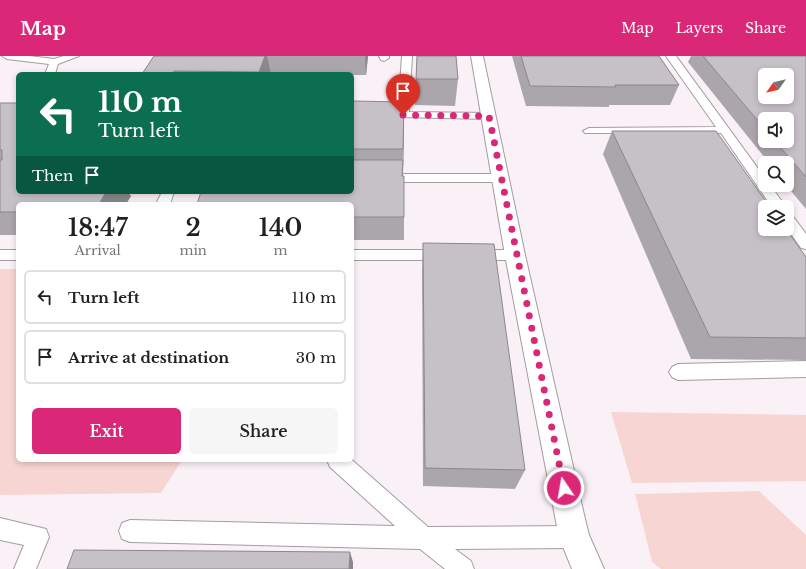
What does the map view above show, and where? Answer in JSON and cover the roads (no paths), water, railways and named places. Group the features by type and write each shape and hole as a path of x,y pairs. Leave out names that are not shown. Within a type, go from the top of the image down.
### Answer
{"street":[{"path":"477,56 574,537 588,569"}],"lane":[{"path":"7,56 54,62 74,56"},
{"path":"407,56 399,108 403,115 489,116"},
{"path":"671,57 687,58"},
{"path":"671,57 774,200"},
{"path":"51,72 54,62"},
{"path":"589,131 724,130"},
{"path":"354,178 501,178"},
{"path":"794,228 806,244"},
{"path":"0,255 16,255"},
{"path":"354,255 516,255"},
{"path":"678,372 806,369"},
{"path":"339,462 424,538 463,569"},
{"path":"0,529 38,538 25,569"},
{"path":"130,532 424,538 574,537"}]}
